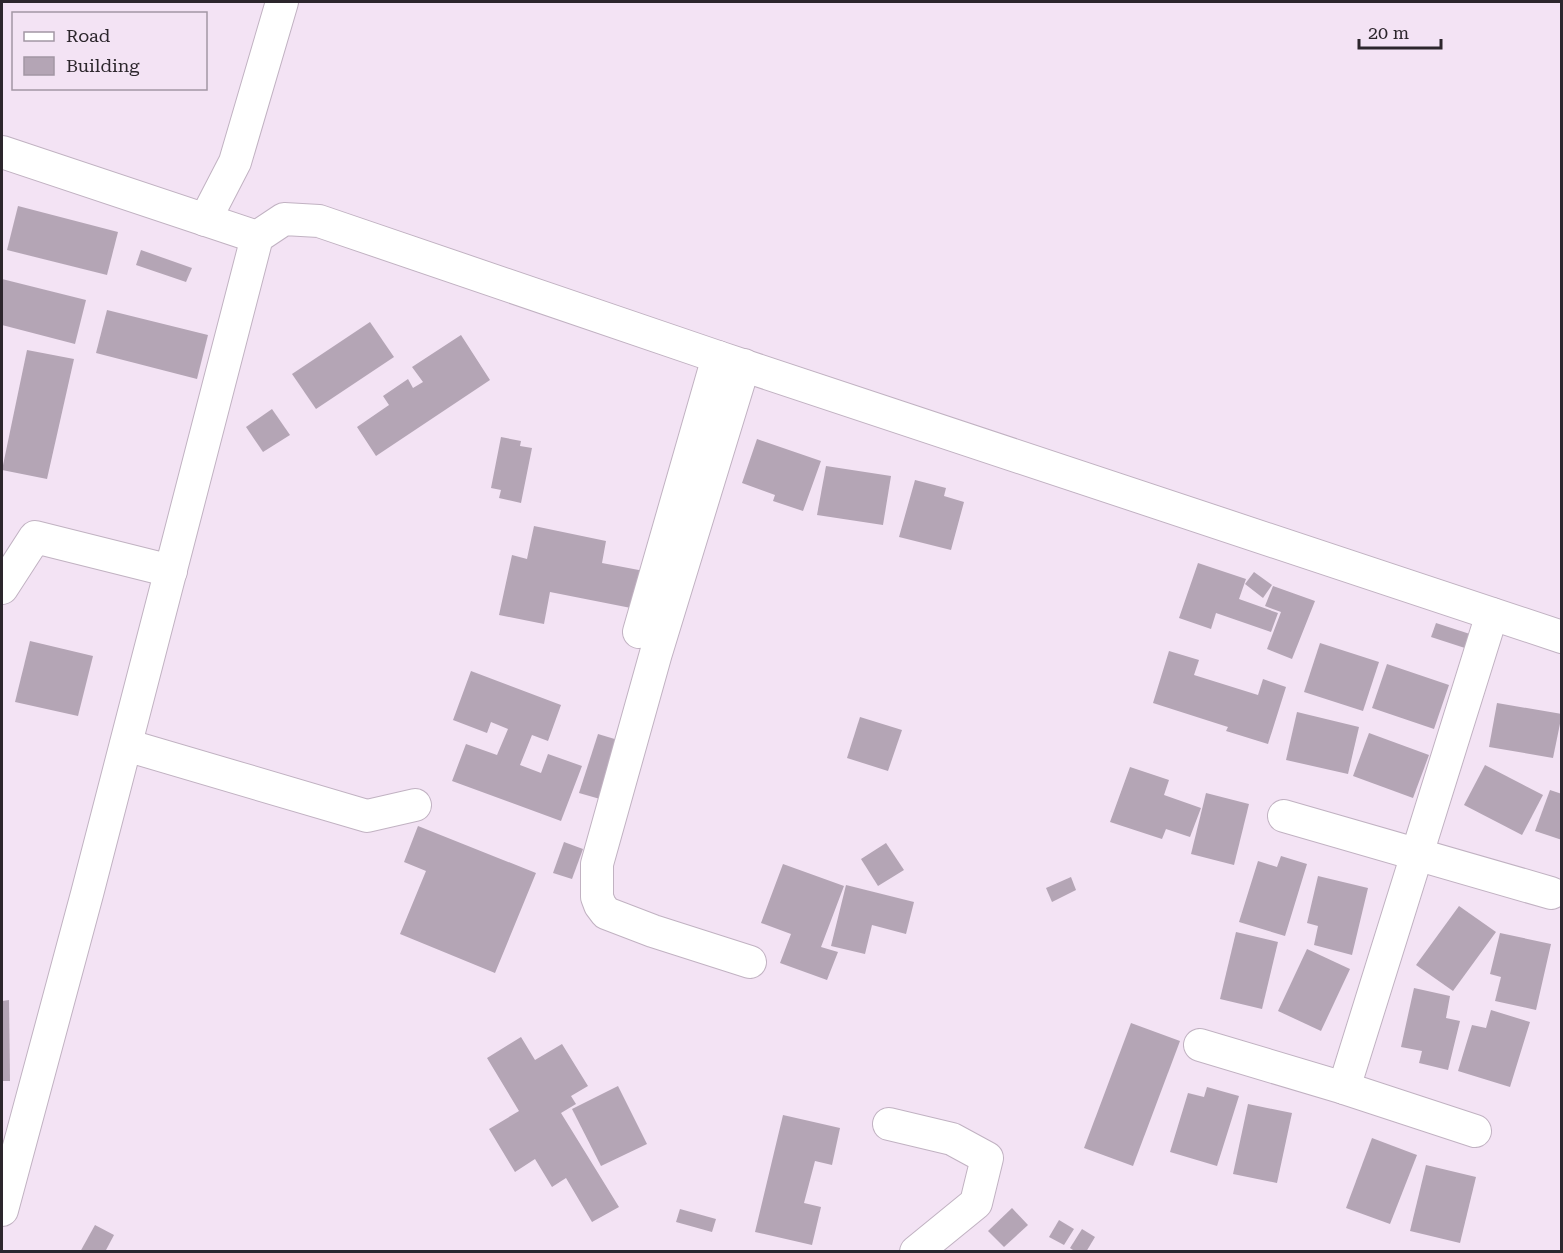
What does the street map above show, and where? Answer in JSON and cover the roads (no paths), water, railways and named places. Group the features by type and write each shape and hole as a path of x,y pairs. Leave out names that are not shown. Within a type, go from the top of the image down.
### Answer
{"street":[{"path":"205,220 236,162 282,2"},
{"path":"2,152 257,237"},
{"path":"2,1210 84,905 257,237 284,219 319,221 731,361 1562,637"},
{"path":"639,632 731,361"},
{"path":"731,361 656,653 597,864 597,897 606,913 653,931 750,962"},
{"path":"2,588 35,537 171,571"},
{"path":"1344,1088 1492,614"},
{"path":"126,744 367,816 415,805"},
{"path":"1284,816 1551,893"},
{"path":"1200,1045 1344,1088 1474,1131"},
{"path":"889,1124 952,1139 987,1158 976,1203 916,1251"}]}
